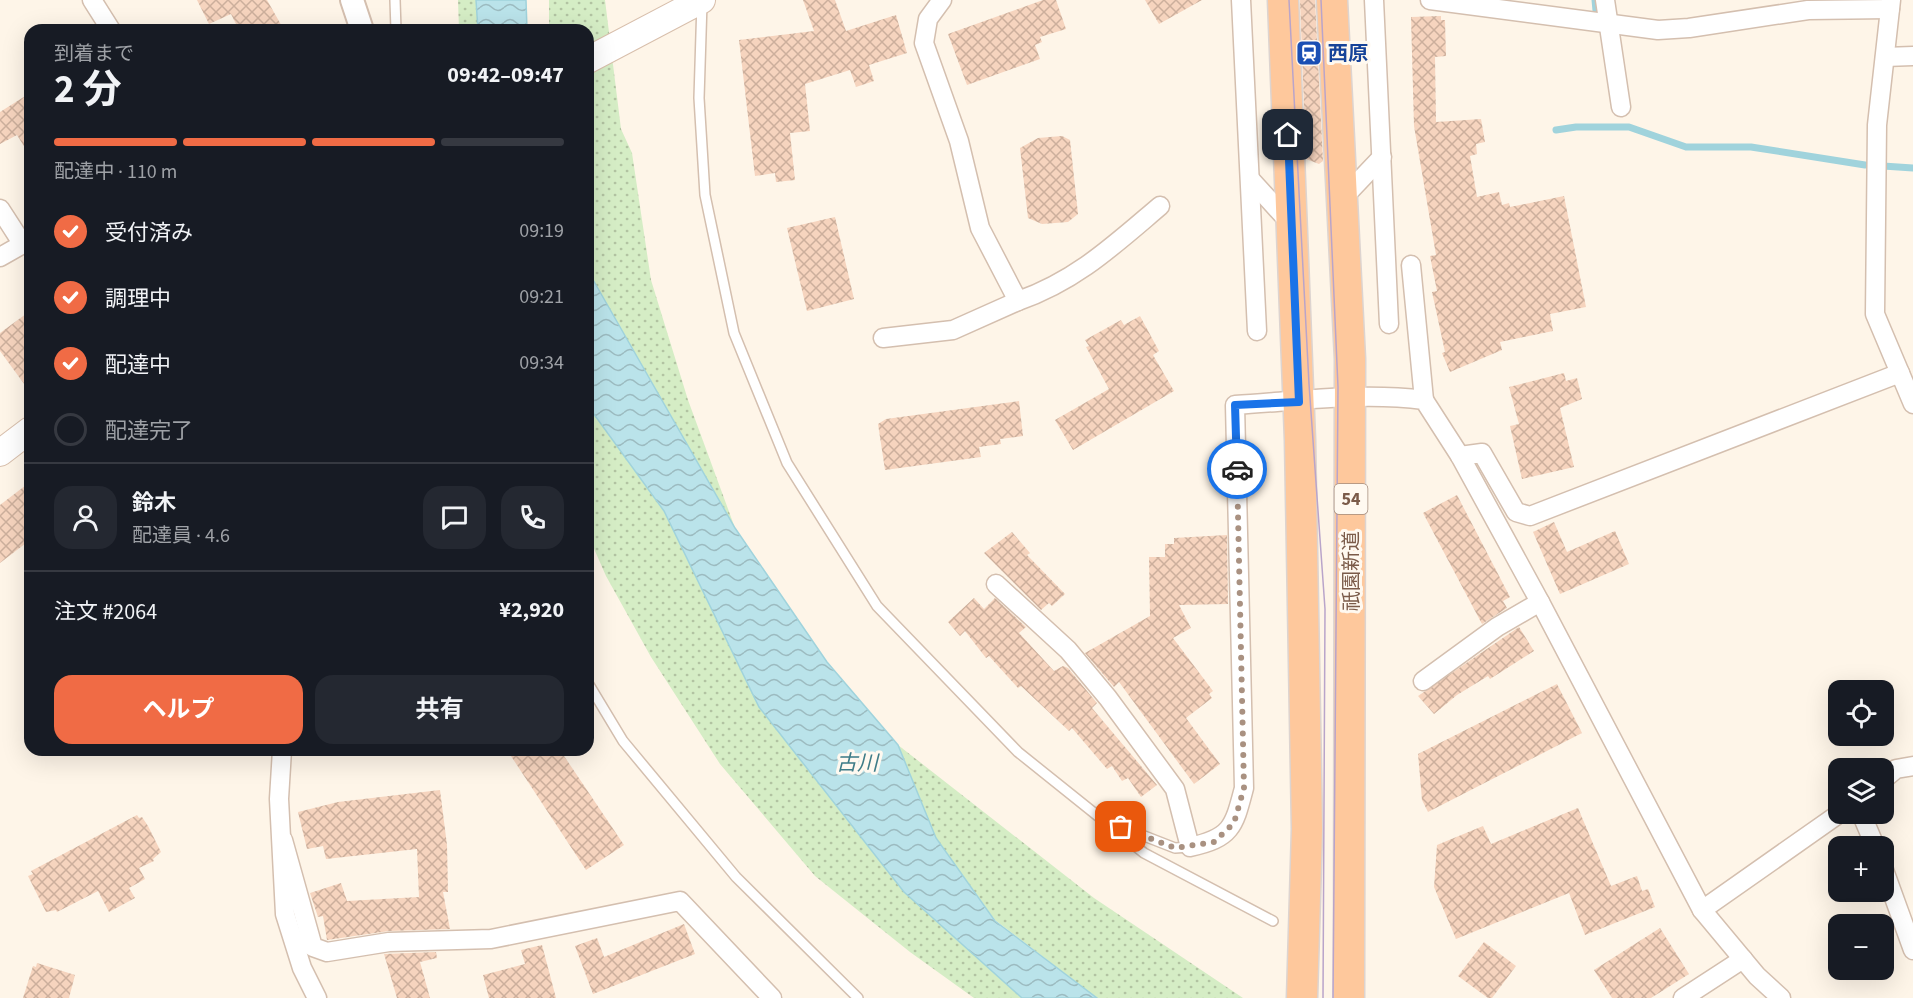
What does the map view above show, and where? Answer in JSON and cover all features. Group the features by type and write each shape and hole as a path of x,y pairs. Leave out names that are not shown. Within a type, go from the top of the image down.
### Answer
{"highway":[{"path":"1283,0 1299,402 1307,829 1302,987"},
{"name":"祇園新道","path":"1332,0 1351,396 1349,998"}],"main road":[{"path":"594,57 702,0"},
{"path":"0,453 24,435"}],"street":[{"path":"92,0 107,24"},
{"path":"352,0 360,24"},
{"path":"942,0 927,19 924,44 959,141 980,228 1018,301"},
{"path":"1241,0 1257,332"},
{"path":"1374,0 1389,324"},
{"path":"1430,0 1606,21 1658,30 1689,28 1808,10 1891,5 1877,125 1875,314 1913,404"},
{"path":"1605,0 1606,21 1611,30 1622,107"},
{"path":"1885,57 1913,56"},
{"path":"1343,198 1382,157"},
{"path":"1251,180 1292,225"},
{"path":"883,338 953,330 1018,301 1052,290 1103,255 1160,206"},
{"path":"0,209 24,239"},
{"path":"0,257 24,243"},
{"path":"1412,265 1424,400 1460,456 1702,910 1743,959 1781,998"},
{"path":"1460,456 1482,453 1516,512 1530,516 1900,373"},
{"path":"996,584 1068,650 1108,698 1175,789 1190,847 1214,842 1234,823 1244,788 1235,405 1299,402 1351,396 1396,395 1424,400"},
{"path":"1424,681 1488,633 1540,603"},
{"path":"282,756 279,799 283,840 285,914 302,968 317,998"},
{"path":"1894,770 1913,766"},
{"path":"1702,910 1828,821"},
{"path":"283,840 313,947 327,952 389,942 490,939 680,901 772,998"},
{"path":"1894,898 1913,950"},
{"path":"1683,998 1743,959"},
{"path":"302,968 304,998"}],"lane":[{"path":"395,0 396,24"},
{"path":"702,0 699,98 705,195 734,333 787,464 877,606 1018,752 1144,853 1273,921"},
{"path":"594,693 622,741 736,877 858,998"},
{"path":"1102,820 1175,848 1190,847"}],"green space":[{"path":"458,0 476,0 478,24 459,24"},
{"path":"549,0 605,0 621,129 632,153 651,280 688,400 735,528 594,281 594,24 549,24"},
{"path":"594,414 664,511 759,707 904,892 1022,998 974,998 910,952 815,876 720,764 651,657 606,576 594,549"},
{"path":"898,745 1094,898 1243,998 1097,998 995,920 936,838"}],"water":[{"path":"476,0 526,0 527,24 478,24"},
{"name":"古川","path":"594,281 735,528 827,662 898,745 936,838 995,921 1097,998 1022,998 904,892 759,707 664,511 594,414"}],"building":[{"path":"197,0 267,0 281,24 236,24 231,14 209,24"},
{"path":"803,0 835,0 846,31 896,15 907,53 869,65 874,81 856,87 850,70 805,84 810,131 790,133 795,180 776,182 775,173 755,176 739,40 814,31"},
{"path":"1043,0 1056,0 1066,29 1040,37 1042,42 1035,45 1040,59 967,85 948,34"},
{"path":"1145,0 1202,0 1159,24"},
{"path":"1300,0 1315,0 1323,161 1319,164 1306,159"},
{"path":"1441,16 1441,20 1445,20 1446,56 1435,57 1436,122 1481,119 1485,142 1476,144 1477,154 1470,156 1477,197 1499,192 1502,205 1509,203 1510,207 1564,196 1586,307 1550,314 1553,331 1500,342 1502,350 1450,372 1442,353 1445,352 1432,292 1437,291 1430,256 1436,255 1414,126 1411,17"},
{"path":"24,97 24,146 17,135 0,144 0,112"},
{"path":"1270,119 1271,139 1266,139 1264,120"},
{"path":"1062,136 1070,140 1078,214 1068,222 1042,224 1028,218 1020,148 1038,138"},
{"path":"835,217 854,299 807,311 787,228"},
{"path":"24,315 24,384 0,351 0,333"},
{"path":"1140,316 1159,351 1153,355 1174,391 1073,450 1055,420 1109,389 1086,347 1089,346 1085,340 1121,320 1124,325"},
{"path":"1564,373 1566,381 1577,378 1582,399 1560,408 1574,467 1522,479 1510,426 1519,424 1509,387"},
{"path":"1019,401 1023,436 1000,439 1001,444 979,447 981,457 885,470 878,424 886,419"},
{"path":"24,487 24,545 0,563 0,505"},
{"path":"1457,495 1510,597 1503,601 1507,608 1482,624 1423,513"},
{"path":"1554,522 1567,552 1615,531 1629,564 1560,594 1533,532"},
{"path":"1012,532 1030,553 1027,555 1065,594 1052,606 1049,603 1041,610 984,553"},
{"path":"1227,535 1228,604 1179,605 1191,628 1173,638 1213,691 1209,694 1212,698 1186,718 1220,764 1194,784 1119,682 1114,687 1085,653 1150,616 1149,557 1165,557 1165,544 1174,544 1174,538"},
{"path":"974,598 984,609 995,598 1026,627 1019,633 1054,671 1063,666 1068,668 1097,703 1092,708 1157,785 1141,797 1128,778 1122,781 1112,766 1107,769 1072,728 1069,731 1021,686 1018,688 989,656 986,658 965,631 960,636 948,622"},
{"path":"1519,627 1534,651 1490,679 1488,676 1457,695 1434,714 1418,696"},
{"path":"1557,684 1582,733 1428,812 1422,800 1418,754"},
{"path":"511,756 564,756 624,845 586,870"},
{"path":"440,790 447,845 448,892 443,892 450,929 389,931 327,940 323,916 318,917 310,893 341,883 347,901 419,897 417,849 326,859 323,846 307,849 298,812 338,802"},
{"path":"1578,808 1611,886 1637,876 1642,891 1648,889 1655,907 1585,935 1569,893 1456,939 1434,887 1437,845 1483,826 1491,844"},
{"path":"137,815 139,818 142,817 148,826 161,852 153,859 154,861 139,868 145,879 129,888 135,898 109,912 98,891 57,912 56,910 46,912 28,876 33,874 31,871"},
{"path":"684,924 695,954 593,994 575,946 597,938 604,957"},
{"path":"1660,928 1689,974 1651,998 1612,998 1594,970"},
{"path":"1484,942 1516,966 1492,998 1488,998 1458,976"},
{"path":"542,945 556,998 489,998 483,975 525,964 521,950"},
{"path":"436,952 437,958 420,962 430,998 397,998 384,954"},
{"path":"37,963 75,975 69,998 23,998 33,966 36,967"}],"waterway":[{"path":"1595,0 1596,11"},
{"path":"1556,130 1576,127 1629,127 1686,147 1751,147 1865,165"},
{"path":"1883,166 1913,168"}],"tram line":[{"path":"1289,0 1309,384 1325,609 1323,998"},
{"path":"1321,0 1338,387 1333,998"}],"way so far":[{"path":"1121,827 1175,848 1214,842 1234,823 1244,788 1237,469"}],"place":[{"name":"西原","path":"1309,53"}],"route":[{"path":"1237,469 1235,405 1299,402 1288,135"}]}
